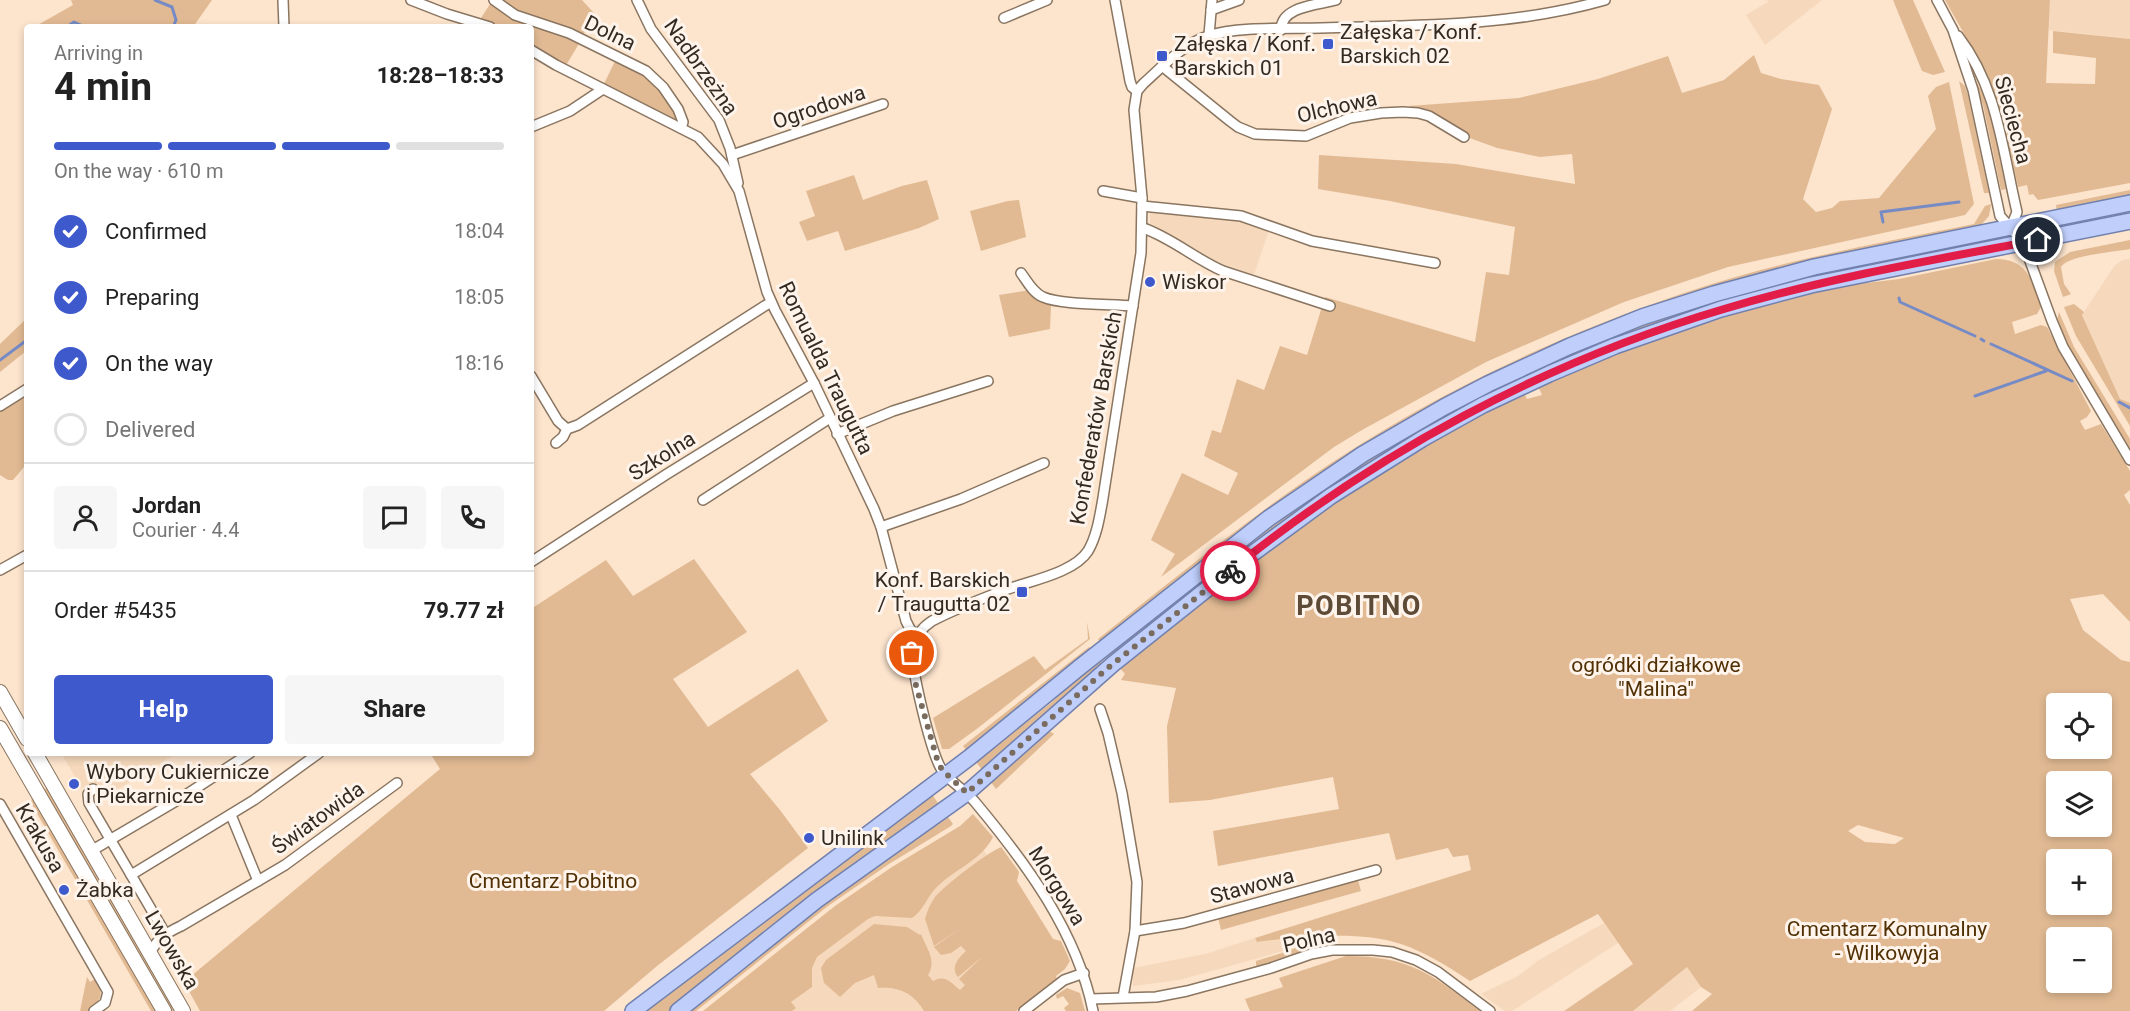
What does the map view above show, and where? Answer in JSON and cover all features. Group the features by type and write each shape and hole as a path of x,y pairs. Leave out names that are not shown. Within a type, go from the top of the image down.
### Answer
{"main road":[{"path":"633,1011 946,775 1229,549 1303,494 1388,438 1488,384 1642,317 1714,294 1814,267 2130,203"},
{"path":"678,1011 817,900 967,793 1109,667 1273,538 1362,476 1484,405 1615,346 1721,309 1811,285 2130,221"},
{"path":"0,692 24,734"},
{"name":"Lwowska","path":"0,728 164,1011"},
{"name":"Lwowska","path":"37,756 183,1011"}],"street":[{"path":"283,0 284,24"},
{"path":"411,0 480,24"},
{"name":"Dolna","path":"494,0 515,15 569,33 646,71 663,87 678,109 683,122 681,128"},
{"name":"Nadbrzeżna","path":"638,0 651,29 719,120 732,155 739,191"},
{"path":"1004,18 1047,0"},
{"name":"Konfederatów Barskich","path":"917,636 924,627 937,618 998,592 1070,567 1088,551 1096,528 1103,498 1143,228 1134,110 1137,91 1132,87 1130,81 1115,0"},
{"path":"1209,35 1212,5 1239,0"},
{"path":"1281,30 1282,20 1290,12 1336,0"},
{"path":"1137,91 1162,66 1190,44 1209,35 1238,31 1478,24 1539,15 1577,4 1605,0"},
{"name":"Sieciecha","path":"1937,0 1953,30 1976,62 1990,96 2017,212 2011,227"},
{"name":"Sieciecha","path":"1953,30 1978,106 2000,216 2023,242 2063,347 2130,460"},
{"name":"Romualda Traugutta","path":"534,52 702,140 723,164 739,191 771,302 814,383 881,527 906,621 910,630 917,636"},
{"name":"Olchowa","path":"1162,66 1238,128 1255,134 1306,136 1350,118 1403,112 1429,116 1464,137"},
{"path":"534,126 570,111 603,89"},
{"name":"Ogrodowa","path":"732,155 883,104"},
{"path":"1102,191 1142,202 1241,216 1311,241 1435,263"},
{"path":"1143,228 1169,239 1223,271 1330,306"},
{"path":"1021,273 1042,297 1059,301 1133,306"},
{"path":"556,443 567,429 578,425 771,302"},
{"path":"534,381 558,421 567,429"},
{"path":"837,434 893,411 988,381"},
{"name":"Szkolna","path":"534,560 657,480 814,383"},
{"path":"0,406 24,391"},
{"path":"703,500 830,418"},
{"path":"881,527 961,499 1044,463"},
{"path":"0,570 24,557"},
{"path":"917,636 912,657 915,682 934,753 946,775 967,793"},
{"path":"1100,709 1119,783 1138,890 1135,931 1123,997"},
{"path":"91,851 245,756"},
{"path":"131,875 231,815 315,756"},
{"name":"Światowida","path":"150,953 157,940 165,933 181,926 314,846 397,783"},
{"name":"Lwowska","path":"93,789 88,794 89,803 165,933"},
{"name":"Morgowa","path":"967,793 1017,856 1068,936 1084,973 1093,1011"},
{"name":"Krakusa","path":"0,804 108,992 105,1003 94,1011"},
{"name":"Światowida","path":"231,815 258,881"},
{"name":"Stawowa","path":"1135,931 1184,924 1376,870"},
{"name":"Polna","path":"1091,999 1156,997 1271,968 1311,954 1332,950 1373,950 1392,952 1416,960 1438,972 1490,1011"},
{"path":"1024,1011 1064,980 1084,973"}],"shaded area":[{"path":"1767,0 1822,0 1765,45 1746,15 1768,2"},
{"path":"2050,0 2130,0 2130,39 2049,30"},
{"path":"1150,211 1239,219 1269,230 1254,275 1212,260 1150,223"},
{"path":"2130,259 2130,403 2120,399 2082,315 2115,265"},
{"path":"63,756 172,756 102,799 97,789 93,791 89,784 82,788"},
{"path":"981,847 1062,954 991,1011 792,1011 771,982 891,892"},
{"path":"1604,923 1618,943 1512,1011 1505,1011 1481,994 1518,976 1539,960"},
{"path":"1314,936 1287,950 1179,980 1133,986 1133,968 1205,954 1255,938 1258,942"},
{"path":"1687,967 1701,987 1670,1011 1633,1011"}],"green space":[{"path":"71,0 212,0 195,24 39,24 73,5"},
{"path":"498,0 582,0 594,13 582,38 528,17"},
{"path":"1893,0 1913,0 1945,72 1933,75 1922,71"},
{"path":"1945,0 2050,0 2046,83 2095,84 2096,58 2053,53 2053,31 2130,39 2130,183 2038,200 2033,194 2029,195 2027,185 2018,187 2006,134 2010,129 2008,120 2000,112 1988,76"},
{"path":"492,1 580,42 565,67 534,49 534,24 488,24 479,21"},
{"path":"1754,55 1761,73 1781,79 1819,85 1832,109 1803,199 1816,212 1832,208 1840,201 1879,198 1936,129 1928,96 1936,87 1949,82 1974,204 1965,215 1728,267 1624,302 1486,362 1334,447 1161,577 1175,554 1151,540 1182,473 1228,495 1238,473 1204,456 1212,430 1221,433 1237,379 1264,390 1280,346 1307,355 1325,297 1475,342 1486,272 1509,275 1515,227 1390,201 1318,189 1319,155 1456,164 1575,184 1572,154 1540,157 1497,148 1467,137 1433,116 1409,106 1519,98 1598,79 1668,56 1682,93 1724,80"},
{"path":"616,59 641,70 674,106 679,125 603,86"},
{"path":"1973,77 1980,88 1990,115 2006,189 2001,190 1983,105"},
{"path":"1959,81 1965,86 1968,95 1989,193 1984,193"},
{"path":"854,175 863,200 927,180 939,219 919,228 845,251 838,231 807,241 799,222 815,216 806,191"},
{"path":"2130,190 2130,196 2057,211 2056,205"},
{"path":"1019,200 1026,237 981,251 970,211"},
{"path":"1991,204 1989,216 1980,226 1766,273 1464,390 1101,643 1098,639 1226,538 1306,480 1395,424 1487,374 1583,331 1681,294 1790,263 1974,224 1985,206"},
{"path":"2130,240 2130,249 2082,257 2065,263 2061,267 2064,284 2071,294 2063,297 2054,271 2055,262 2070,252"},
{"path":"1996,259 2015,263 2028,274 2041,307 2037,314 2012,322 2015,334 2041,325 2047,327 2091,411 2080,421 2085,430 2101,424 2130,471 2130,490 2124,495 2130,505 2130,622 2103,594 2070,599 2083,630 2121,660 2130,662 2130,1011 1692,1011 1712,994 1701,987 1687,967 1633,1011 1564,1011 1633,964 1598,914 1470,981 1419,951 1385,940 1329,936 1257,942 1255,938 1471,870 1468,855 1453,857 1448,848 1396,860 1389,833 1218,866 1213,831 1339,809 1333,777 1210,800 1169,803 1167,726 1176,688 1121,680 1125,674 1119,667 1262,554 1336,500 1415,451 1496,407 1524,393 1527,399 1542,395 1538,386 1630,348 1765,304 1826,288 1899,279","holes":["1858,825 1904,838 1895,844 1865,842 1848,831"]},
{"path":"1875,262 1755,294 1445,420 1112,657 1108,653 1316,493 1390,445 1478,396 1570,353 1664,317 1752,289"},
{"path":"1031,290 1051,305 1050,329 1009,337 999,295"},
{"path":"2074,304 2084,312 2082,315 2120,399 2130,403 2130,426 2076,336 2064,307"},
{"path":"2059,312 2074,347 2130,439 2130,449 2068,345 2057,320"},
{"path":"24,321 24,353 0,372 0,344"},
{"path":"24,395 24,467 13,480 0,475 0,412"},
{"name":"Cmentarz Pobitno","path":"694,559 747,632 673,679 708,727 798,669 828,721 750,774 808,848 657,966 604,1011 200,1011 184,982 440,769 432,756 534,756 534,607 606,560 633,596"},
{"path":"1087,622 1090,639 978,728 949,749 942,749 933,718 1034,656 1045,670 1088,639"},
{"path":"1089,647 1092,650 966,750 963,746"},
{"path":"1099,659 1103,665 983,771 976,762 1051,703"},
{"path":"1045,732 1054,734 996,789 990,781"},
{"path":"48,787 177,1011 170,1011 42,791"},
{"path":"29,790 157,1011 151,1011 31,803 32,797"},
{"path":"931,793 938,803 850,866 669,1011 643,1011 734,944"},
{"path":"973,814 993,837 982,852 936,888 912,918 875,916 817,957 812,968 812,987 791,1002 796,1008 792,1011 703,1011 835,906 892,867 960,826"},
{"path":"948,817 953,824 951,826 889,864 828,906 696,1011 688,1011 835,895"},
{"path":"1001,847 1019,872 1017,881 1053,939 1061,941 1070,961 1065,969 1056,976 1057,979 1016,1011 924,1011 905,992 892,988 878,988 874,975 855,983 840,997 824,983 821,968 826,960 874,924 907,927 921,934 932,965 928,975 933,981 941,978 948,980 960,990 965,985 959,979 983,956 958,977 955,967 966,951 961,946 951,953 941,955 934,947 961,928 934,946 925,919 932,902 940,892 977,862"},
{"path":"1357,877 1361,891 1221,930 1218,917"},
{"path":"1307,943 1331,943 1257,967 1256,965 1256,961"},
{"path":"1346,956 1387,959 1419,970 1433,977 1480,1011 1250,1011 1245,999 1283,987 1279,978"},
{"path":"87,977 90,982 95,979 101,993 96,1004 88,1011 80,1011"},
{"path":"1067,988 1080,993 1085,1011 1066,1011 1064,1008 1069,1004 1063,996 1057,999 1056,995"}],"waterway":[{"path":"155,0 172,7 176,20 174,24"},
{"path":"71,24 74,22 78,24"},
{"path":"1883,222 1881,212 1959,202"},
{"path":"1899,298 1900,302 1975,336"},
{"path":"0,360 24,342"},
{"path":"1991,344 2072,381"},
{"path":"1975,396 2046,371"},
{"path":"2119,402 2130,408"}],"way so far":[{"path":"912,653 915,682 934,753 946,775 967,793 1109,667 1230,571"}],"place":[{"name":"Załęska / Konf. Barskich 02","path":"1328,44"},
{"name":"Załęska / Konf. Barskich 01","path":"1162,56"},
{"name":"Wiskor","path":"1150,282"},
{"name":"Konf. Barskich / Traugutta 02","path":"1022,592"},
{"name":"Wybory Cukiernicze i Piekarnicze","path":"74,784"},
{"name":"Unilink","path":"809,838"},
{"name":"Żabka","path":"64,890"}],"district":[{"name":"POBITNO","path":"1359,606"}],"route":[{"path":"1230,571 1303,515 1422,439 1518,388 1615,346 1721,309 1811,285 2038,240"}],"park label":[{"name":"ogródki działkowe \"Malina\"","path":"1656,677"},
{"name":"Cmentarz Komunalny - Wilkowyja","path":"1887,941"}]}
